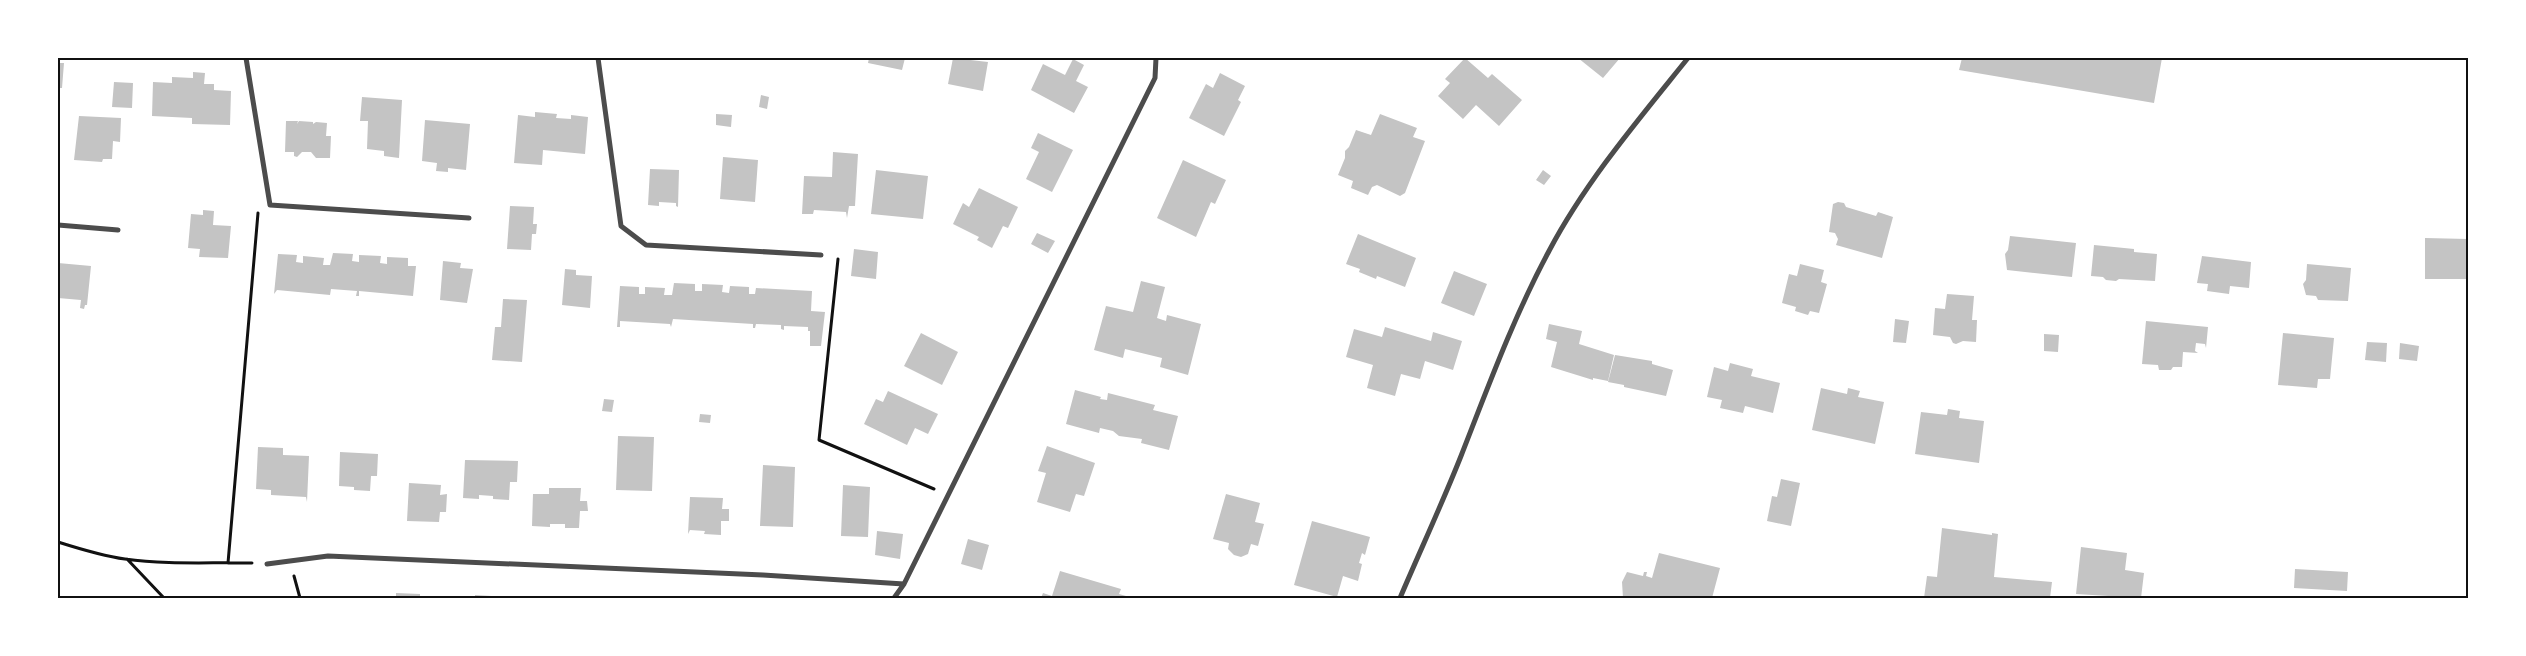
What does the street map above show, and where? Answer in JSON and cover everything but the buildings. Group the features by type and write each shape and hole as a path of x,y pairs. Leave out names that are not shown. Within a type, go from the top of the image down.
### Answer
{"street":[{"path":"246,58 270,205 469,218"},
{"path":"598,58 621,226 646,245 821,255"},
{"path":"894,598 904,584 1155,78 1156,58"},
{"path":"1400,598 1453,476 1511,332 1548,252 1574,207 1688,58"},
{"path":"58,225 118,230"},
{"path":"268,564 328,556 764,575 904,584"}],"path":[{"path":"228,563 256,214 270,205"},
{"path":"821,255 838,257 819,440 948,495"},
{"path":"58,542 98,554 127,559 268,564"},
{"path":"127,559 164,598"},
{"path":"290,561 300,598"}]}
